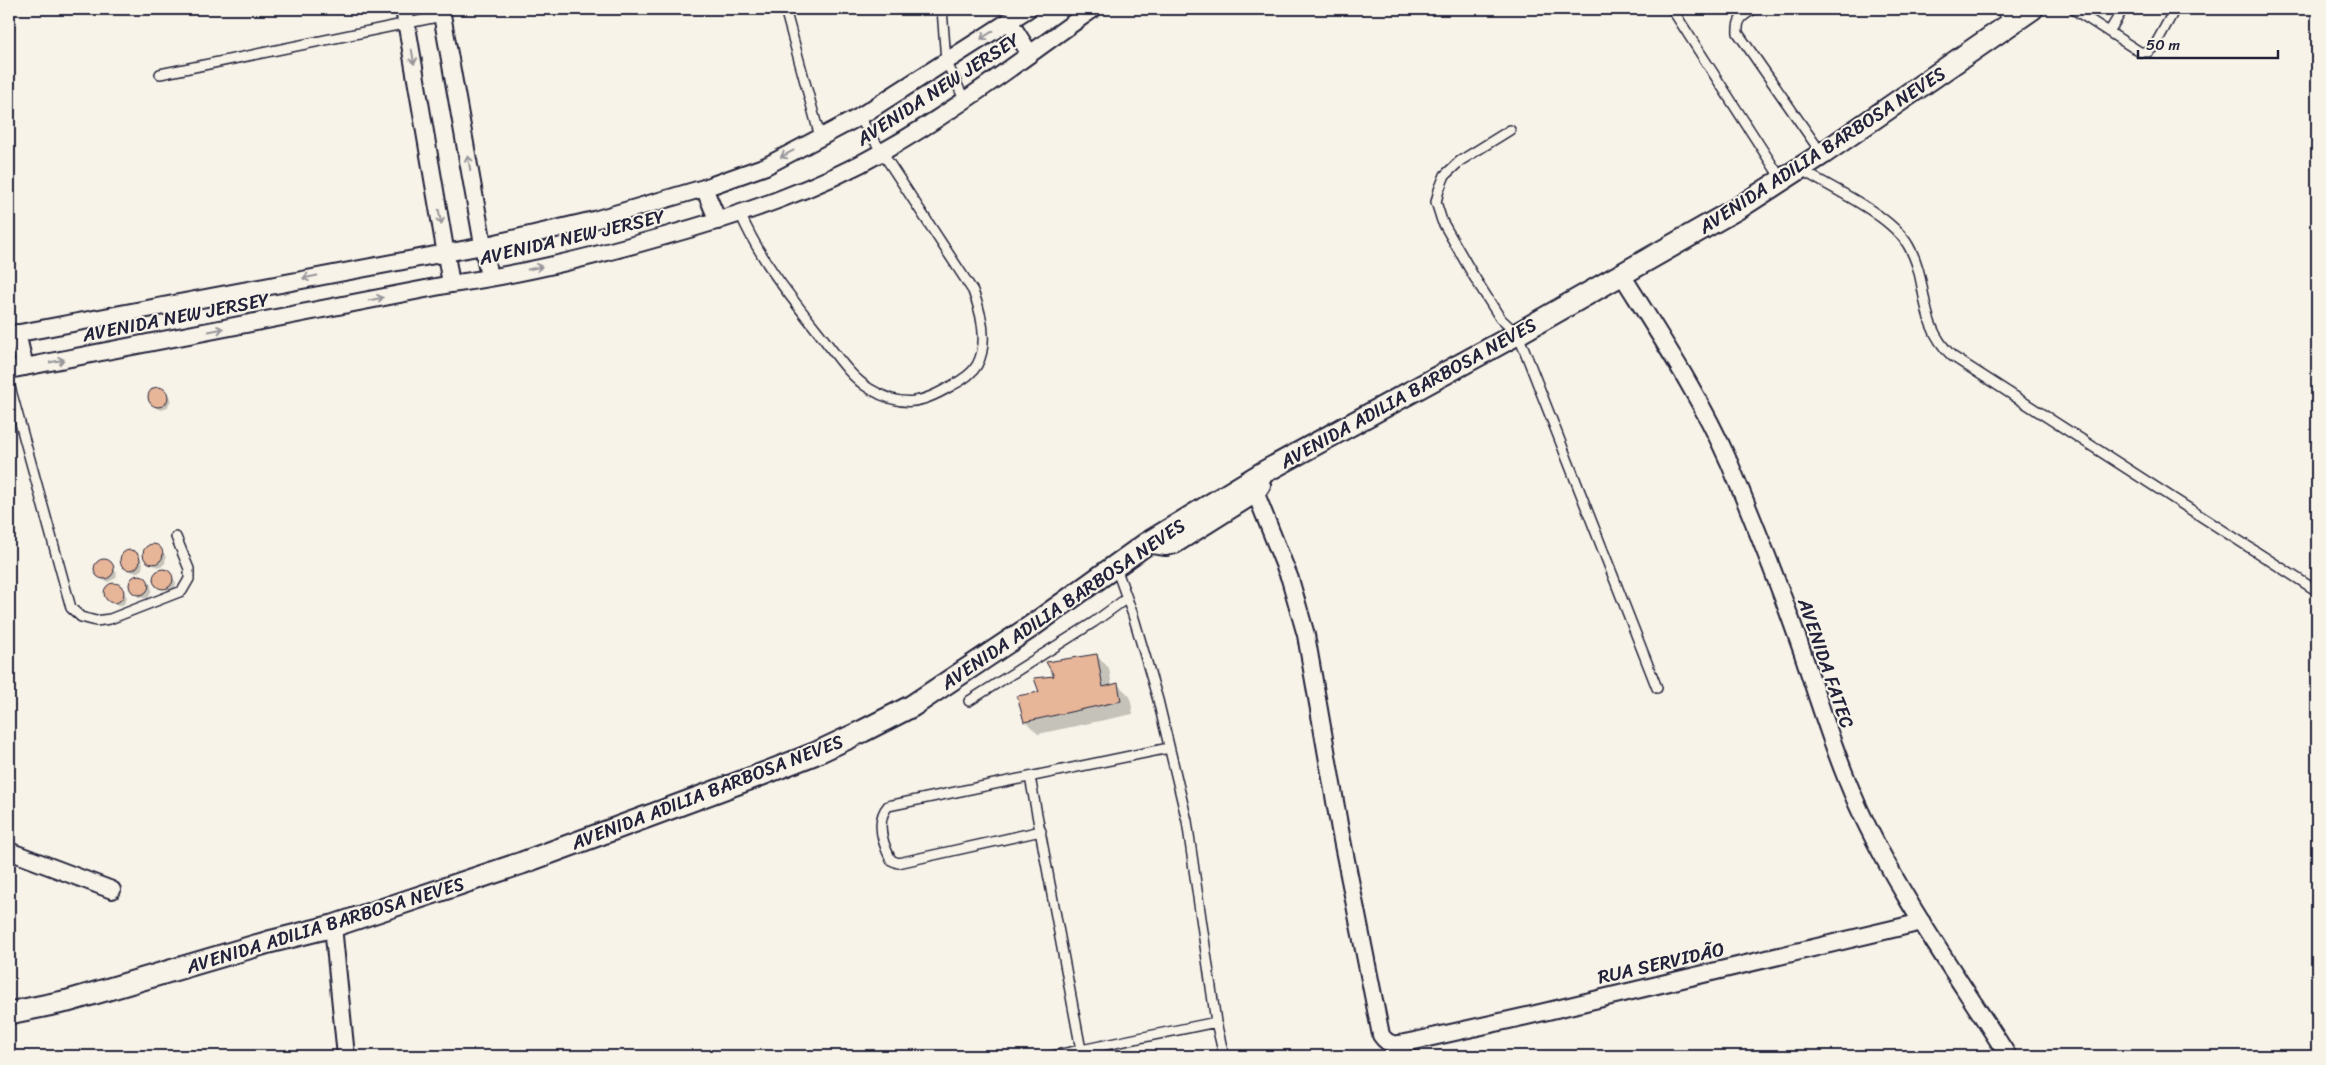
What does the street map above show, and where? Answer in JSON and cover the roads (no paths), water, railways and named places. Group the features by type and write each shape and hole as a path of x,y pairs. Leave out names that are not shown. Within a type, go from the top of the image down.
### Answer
{"street":[{"name":"AVENIDA NEW JERSEY","path":"13,334 484,246 594,220 704,188 766,166 859,117 1028,9"},
{"name":"AVENIDA ADILIA BARBOSA NEVES","path":"9,1013 68,1001 269,942 333,926 522,862 814,754 912,706 1029,628 1146,544 1266,471 1517,334 1740,207 1822,154 2010,15 2032,9"},
{"name":"AVENIDA NEW JERSEY","path":"9,370 488,278 630,246 718,221 808,188 883,152 965,101 1089,10"},
{"path":"441,12 484,246 488,278"},
{"path":"406,16 451,284"},
{"path":"1009,21 1030,54"},
{"path":"704,188 718,221"},
{"name":"AVENIDA FATEC","path":"1622,275 1697,397 1728,460 1780,592 1839,761 1857,804 1889,866 1922,922 2008,1056"},
{"path":"13,334 25,367"},
{"path":"1146,544 1166,547 1175,545 1256,494 1262,486 1266,471"},
{"name":"RUA SERVIDÃO","path":"1256,494 1290,579 1306,635 1340,830 1381,1035 1385,1042 1393,1045 1410,1042 1527,1016 1922,922"},
{"path":"9,851 112,890"},
{"path":"333,926 346,1056"}],"lane":[{"path":"785,9 820,137"},
{"path":"942,9 946,61 965,101"},
{"path":"1672,9 1791,174 1887,220 1903,236 1915,259 1924,306 1935,334 1952,356 2317,591"},
{"path":"1754,9 1742,16 1737,24 1738,33 1822,154"},
{"path":"2073,9 2140,52 2148,52 2154,47 2175,9"},
{"path":"2109,32 2123,9"},
{"path":"160,74 406,16 441,12"},
{"path":"740,213 748,232 774,275 846,369 868,388 882,396 910,402 930,399 971,373 978,364 982,342 980,309 965,275 859,117"},
{"path":"1510,130 1460,161 1445,175 1436,202 1442,221 1500,318 1517,334 1657,688"},
{"path":"9,383 71,608 81,617 96,621 110,619 182,591 189,579 189,568 176,537"},
{"path":"1115,565 1158,700 1187,821 1216,1022 1224,1056"},
{"path":"969,701 1094,622 1127,598"},
{"path":"1041,831 898,862 891,860 880,826 882,813 888,806 1169,748"},
{"path":"1030,776 1081,1050"},
{"path":"1052,1056 1216,1022"}]}
